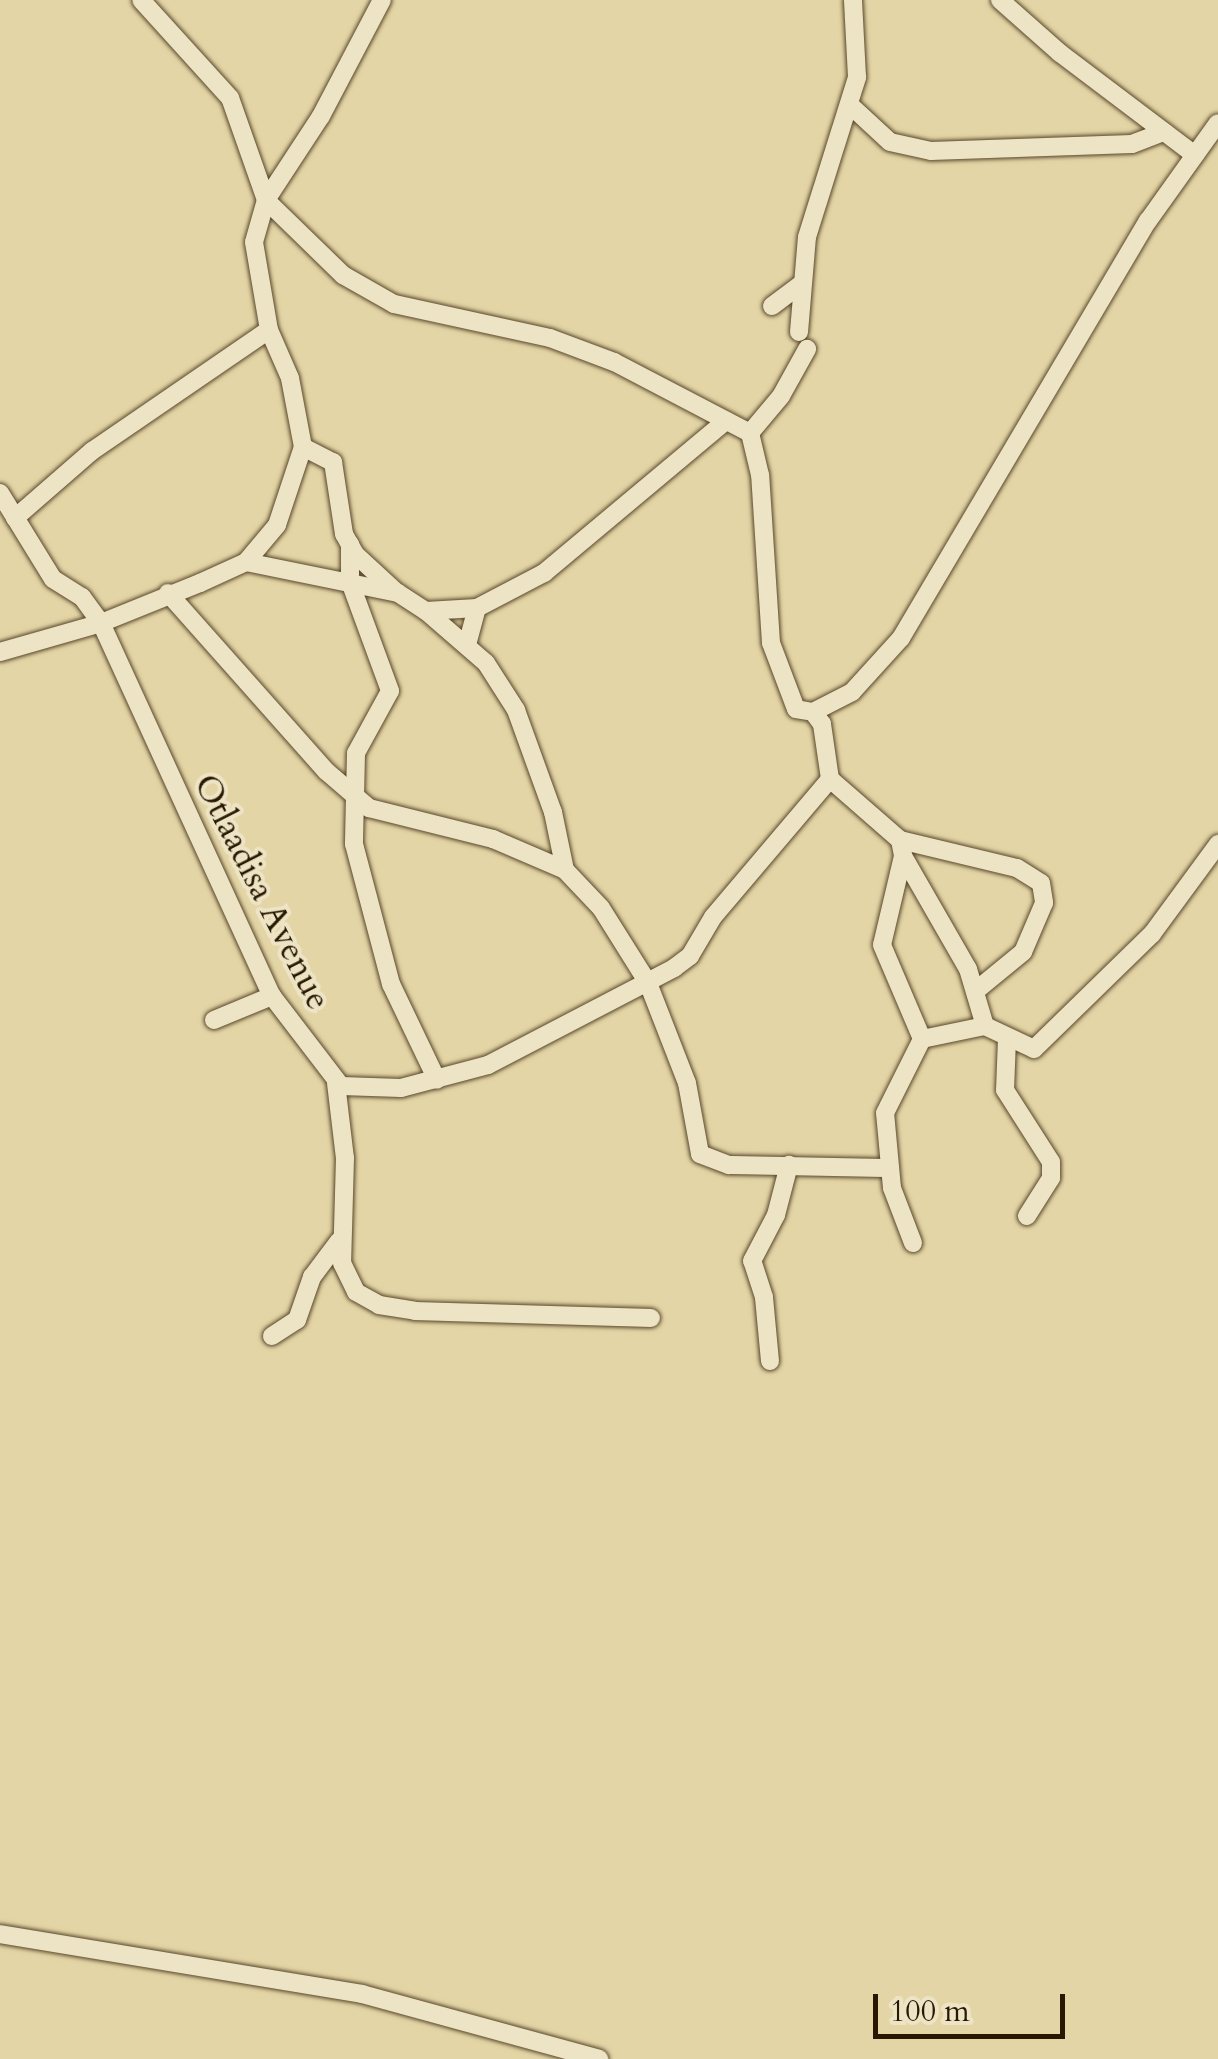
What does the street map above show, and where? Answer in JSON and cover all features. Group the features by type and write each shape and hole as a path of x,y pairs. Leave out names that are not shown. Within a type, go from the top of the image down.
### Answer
{"street":[{"path":"141,0 230,98 266,200 293,232 368,293 424,313 550,338 666,385 750,433"},
{"path":"0,652 102,624 246,562 277,525 303,448 290,378 269,330 254,242 266,200 321,116 382,0"},
{"path":"852,0 857,78 812,216 801,284 803,341 750,433 760,475 771,643 796,709 812,712 852,692 902,638 1046,399 1066,354 1218,123"},
{"path":"1000,0 1195,154"},
{"path":"850,105 890,142 931,150 1132,144 1164,132"},
{"path":"772,306 801,284"},
{"path":"15,518 92,451 269,330"},
{"path":"426,611 477,608 544,573 726,421"},
{"path":"303,448 333,462 350,544 350,582 390,691 356,753 354,844 374,935 437,1080"},
{"name":"Otlaadisa Avenue","path":"0,493 53,579 82,597 102,624 272,996 336,1083"},
{"path":"350,544 398,593 467,645 504,686 531,745 565,870"},
{"path":"246,562 398,593"},
{"path":"168,593 355,798 410,822 493,839 565,870 601,908 648,982 687,1083 700,1154 715,1164 888,1168"},
{"path":"467,645 477,608"},
{"path":"812,712 827,739 830,780 901,848 978,989 985,1026"},
{"path":"652,1318 379,1306 347,1280 340,1240 345,1158 336,1083 401,1088 437,1080 541,1043 648,982 690,956 713,917 830,780"},
{"path":"913,1243 888,1168 891,1092 922,1039 985,1026 1028,1050 1050,1038 1152,934 1218,844"},
{"path":"901,848 1018,868 1041,883 1041,913 1023,952 978,989"},
{"path":"901,848 882,945 922,1039"},
{"path":"214,1020 272,996"},
{"path":"1007,1040 1005,1090 1046,1150 1052,1174 1027,1216"},
{"path":"770,1360 764,1296 752,1261 776,1214 789,1165"},
{"path":"272,1336 297,1320 312,1276 340,1240"},
{"path":"0,1934 362,1994 599,2059"}]}
